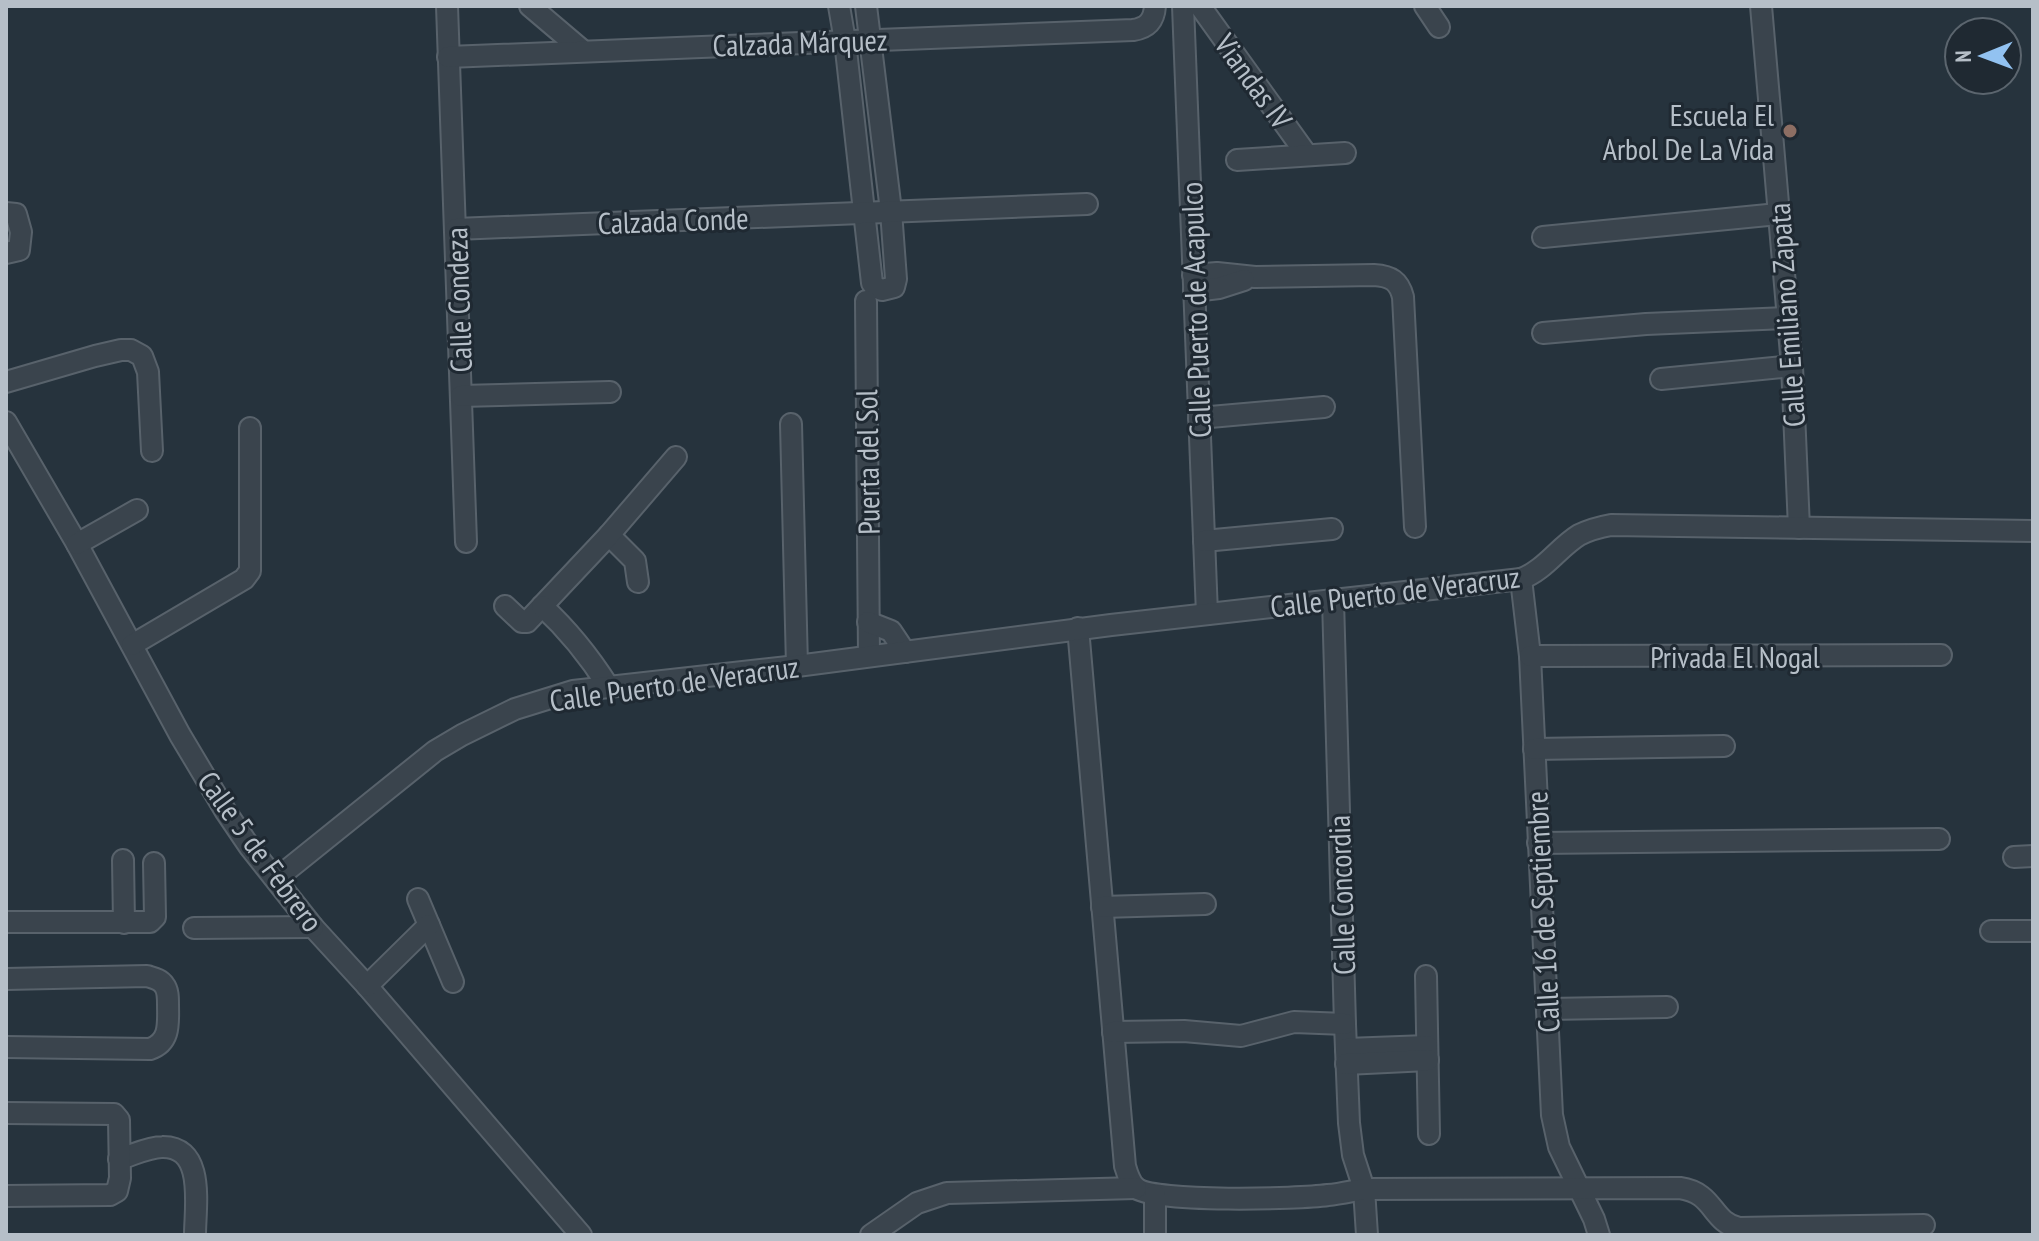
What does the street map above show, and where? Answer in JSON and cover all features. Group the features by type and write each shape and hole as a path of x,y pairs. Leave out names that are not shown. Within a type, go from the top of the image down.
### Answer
{"street":[{"name":"Calle Condeza","path":"447,6 466,542"},
{"path":"530,6 583,51"},
{"path":"839,6 872,283 882,290 896,284 891,211 866,6"},
{"name":"Calle Puerto de Acapulco","path":"1183,6 1207,614"},
{"name":"Viandas IV","path":"1200,6 1307,155"},
{"path":"1425,6 1439,27"},
{"name":"Calle Emiliano Zapata","path":"1761,6 1792,366 1799,528"},
{"name":"Calzada Márquez","path":"448,57 1133,30 1144,27 1152,14"},
{"path":"1237,160 1345,153"},
{"name":"Calzada Conde","path":"456,229 1087,204"},
{"path":"6,213 16,214 21,232 19,250 6,253"},
{"path":"1543,237 1778,214"},
{"path":"1194,283 1217,273 1255,277 1374,275 1390,277 1397,282 1403,297 1415,527"},
{"name":"Puerta del Sol","path":"866,301 869,656"},
{"path":"1543,333 1646,324 1787,318"},
{"path":"6,382 121,350 131,350 142,356 148,372 152,451"},
{"path":"1661,379 1792,366"},
{"path":"461,396 610,392"},
{"path":"1199,418 1324,407"},
{"name":"Calle 5 de Febrero","path":"6,422 77,544 180,735 249,846 313,927 581,1235"},
{"path":"791,424 797,666"},
{"path":"132,645 244,579 250,571 250,428"},
{"path":"505,606 522,622 527,622 609,535 676,457"},
{"path":"77,544 137,510"},
{"name":"Calle Puerto de Veracruz","path":"276,879 435,751 501,715 573,691 797,666 1078,628 1521,579 1540,569 1581,534 1621,525 2033,531"},
{"path":"1204,541 1332,529"},
{"path":"609,535 635,561 638,582"},
{"name":"Calle 16 de Septiembre","path":"1521,579 1530,656 1552,1115 1564,1160 1599,1235"},
{"name":"Calle Concordia","path":"1333,600 1350,1139 1364,1189 1367,1235"},
{"path":"542,606 574,638 608,686"},
{"path":"868,622 891,631 905,652"},
{"path":"1078,628 1125,1166 1127,1174 1146,1192 1155,1235"},
{"name":"Privada El Nogal","path":"1530,656 1941,655"},
{"path":"1534,749 1724,746"},
{"path":"1538,843 1939,839"},
{"path":"123,860 124,923"},
{"path":"6,922 147,922 155,917 154,863"},
{"path":"418,899 453,982"},
{"path":"1102,907 1205,904"},
{"path":"367,986 429,925"},
{"path":"194,928 313,927"},
{"path":"1991,931 2033,931"},
{"path":"6,979 147,976 163,983 168,992 168,1032 157,1047 6,1047"},
{"path":"1426,976 1429,1134"},
{"path":"1547,1009 1667,1007"},
{"path":"1113,1032 1184,1031 1241,1036 1294,1022 1345,1024"},
{"path":"1346,1056 1427,1053"},
{"path":"6,1113 114,1114 119,1120 120,1184 114,1194 6,1196"},
{"path":"119,1159 160,1146 174,1148 184,1154 190,1160 195,1177 195,1235"},
{"path":"871,1235 917,1203 947,1193 1146,1192 1204,1198 1327,1196 1364,1189 1691,1189 1701,1194 1724,1223 1739,1228 1924,1225"}],"place":[{"name":"Escuela El Arbol De La Vida","path":"1790,131"}]}
